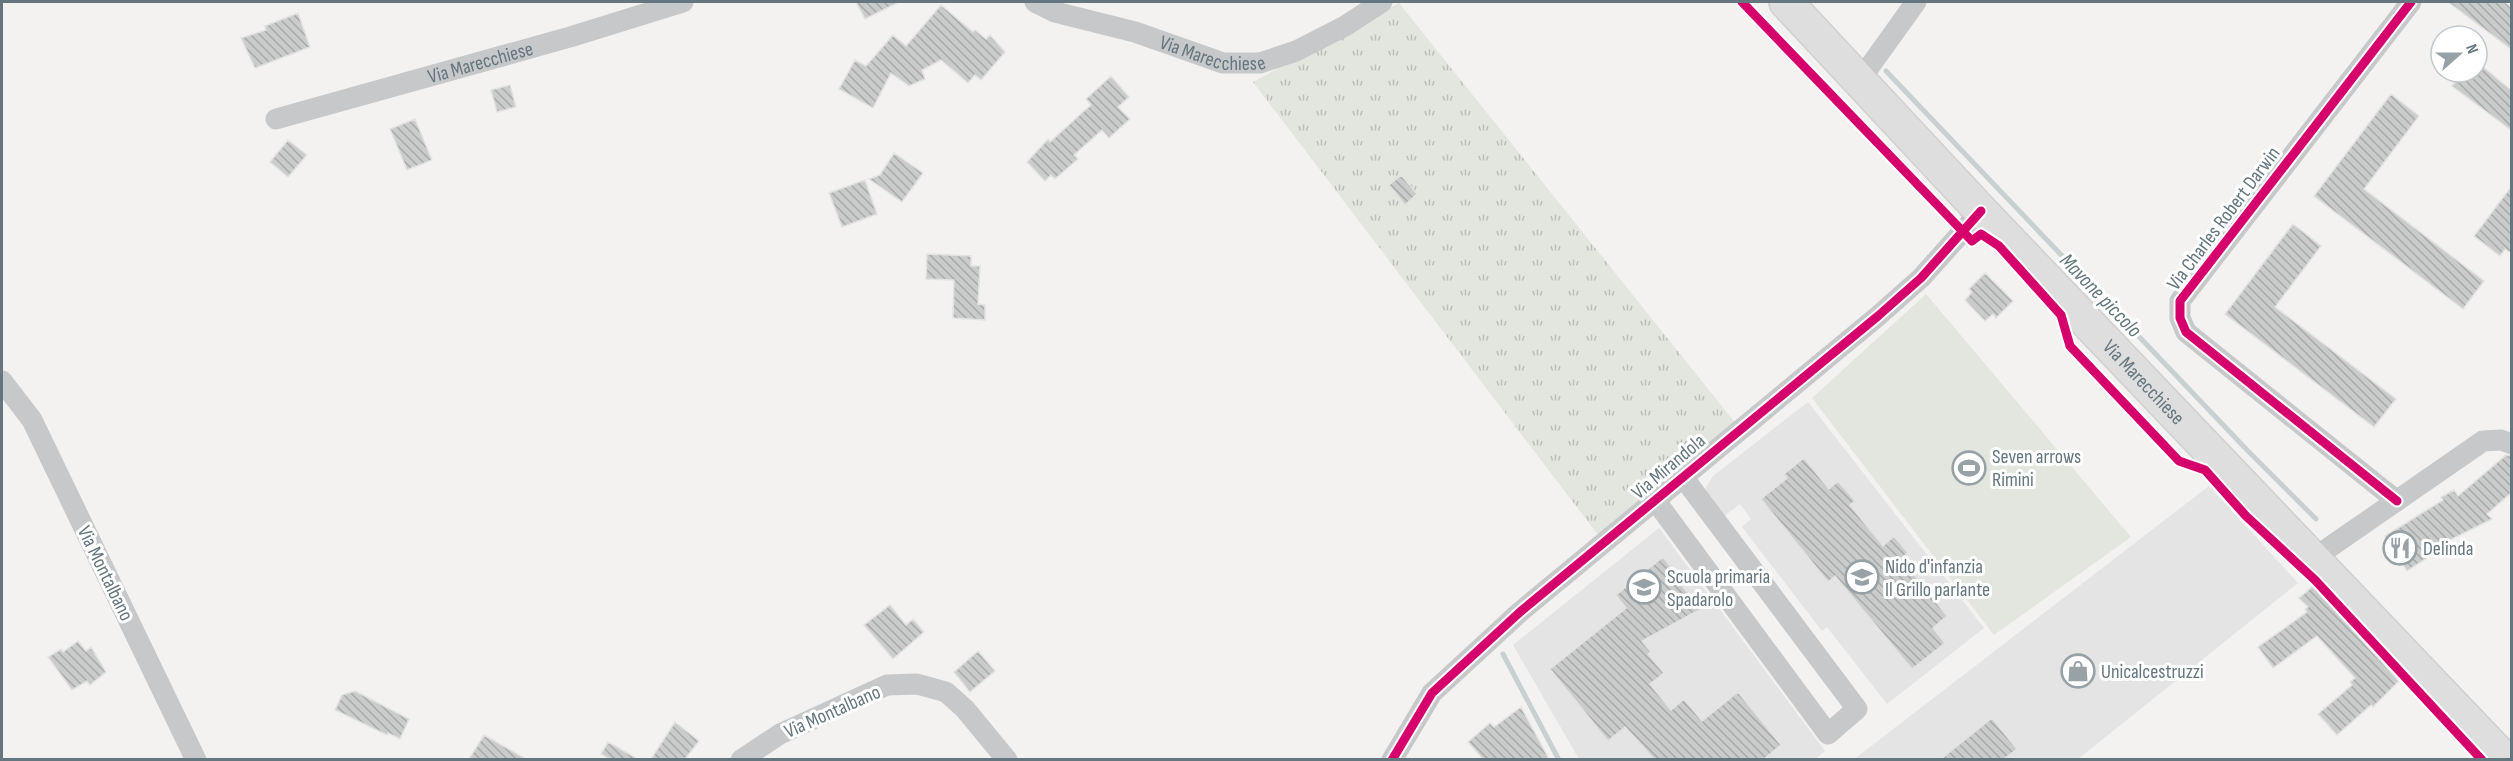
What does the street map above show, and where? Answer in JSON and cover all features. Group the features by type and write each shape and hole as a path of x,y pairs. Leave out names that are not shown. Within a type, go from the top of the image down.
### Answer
{"main road":[{"name":"Via Marecchiese","path":"1785,2 1981,211 2505,759"}],"street":[{"name":"Via Marecchiese","path":"276,119 570,37 683,2"},
{"name":"Via Marecchiese","path":"1035,2 1055,12 1135,32 1223,63 1260,63 1296,51 1345,26 1382,2"},
{"path":"1860,80 1916,2"},
{"name":"Via Charles Robert Darwin","path":"2397,501 2186,332 2180,318 2180,301 2411,2"},
{"name":"Via Mirandola","path":"1392,759 1432,693 1520,612 1878,316 1921,278 1981,211"},
{"name":"Via Montalbano","path":"5,381 32,420 196,759"},
{"path":"2314,558 2483,441 2501,440 2511,444"},
{"path":"1655,500 1828,734 1857,709 1683,477"},
{"name":"Via Montalbano","path":"741,759 780,734 887,685 917,684 946,692 964,709 1007,759"}],"shaded area":[{"name":"Nido d'infanzia Il Grillo parlante","path":"1808,402 1984,628 1887,704 1827,627 1822,631 1742,527 1751,519 1740,504 1723,517 1707,497 1706,487 1713,476"},
{"name":"Unicalcestruzzi","path":"2209,486 2298,583 2078,759 1853,760"},
{"name":"Scuola primaria Spadarolo","path":"1659,528 1825,751 1814,760 1579,759 1513,645"}],"green space":[{"path":"1399,3 1737,425 1598,535 1253,82"},
{"name":"Seven arrows Rimini","path":"1926,294 2131,537 1994,635 1812,398"}],"building":[{"path":"856,2 899,2 865,19"},
{"path":"2448,2 2505,2 2511,7 2511,49 2489,33 2489,24 2477,24"},
{"path":"941,5 973,32 975,30 986,39 990,35 1005,52 981,80 975,75 968,83 941,60 922,70 925,79 909,86 891,73 873,108 839,89 855,60 866,66 893,35 906,46"},
{"path":"298,13 310,47 255,68 241,38 266,30 265,26"},
{"path":"2489,72 2511,90 2511,130 2452,86 2454,84 2489,84"},
{"path":"1111,76 1129,97 1118,107 1130,119 1109,138 1102,130 1074,155 1078,159 1055,179 1051,175 1045,181 1027,162 1048,139 1050,142 1091,105 1086,99"},
{"path":"510,85 516,107 497,112 491,90"},
{"path":"2391,94 2419,116 2364,189 2484,281 2463,309 2314,196"},
{"path":"415,119 432,160 407,170 390,129"},
{"path":"288,140 307,155 288,177 270,162"},
{"path":"894,153 923,173 902,202 869,179 880,175"},
{"path":"1401,175 1417,194 1405,205 1389,185"},
{"path":"865,180 877,214 842,227 829,193"},
{"path":"2511,187 2511,253 2505,249 2500,256 2474,236"},
{"path":"2293,224 2321,246 2275,307 2396,399 2374,427 2225,314"},
{"path":"927,254 971,256 971,266 980,266 978,304 985,305 985,320 953,318 954,280 926,279"},
{"path":"1985,273 2013,301 1996,318 1993,314 1985,321 1965,300 1972,292 1969,289"},
{"path":"2506,455 2511,456 2511,493 2487,514 2492,519 2444,543 2446,546 2407,571 2385,536 2443,500 2441,497 2454,490 2458,496"},
{"path":"1804,458 1829,489 1838,481 1855,501 1850,505 1883,546 1894,536 1908,553 1901,558 1947,616 1933,628 1945,643 1912,669 1835,576 1828,582 1761,499 1787,478 1784,474"},
{"path":"1663,557 1675,573 1673,575 1701,609 1642,641 1651,652 1648,654 1664,673 1650,684 1671,710 1684,699 1702,721 1738,692 1781,745 1764,759 1654,759 1625,727 1608,741 1550,669 1626,608 1616,595"},
{"path":"2313,586 2399,681 2373,707 2371,705 2337,735 2318,714 2352,685 2350,682 2355,678 2317,636 2273,668 2258,647 2307,612 2305,609 2308,607 2299,598"},
{"path":"890,605 906,625 913,619 924,632 893,659 864,625"},
{"path":"78,641 86,651 91,647 106,672 90,685 87,681 72,690 48,657 61,649 63,652"},
{"path":"978,651 995,671 970,692 954,672"},
{"path":"355,691 409,719 400,739 335,710 342,695"},
{"path":"1521,707 1549,759 1483,759 1468,742 1490,723 1494,727"},
{"path":"1992,718 2017,749 2004,759 1941,759"},
{"path":"675,722 699,741 685,759 651,759"},
{"path":"484,735 526,759 469,759"},
{"path":"608,742 638,759 610,759 601,754"}],"waterway":[{"name":"Mavone piccolo","path":"1886,71 2248,451 2316,519"},
{"name":"Mavone piccolo","path":"1503,654 1559,760"}],"cycle path":[{"path":"1742,2 1972,241 1981,234 1999,246 2061,315 2070,346 2179,461 2205,470 2246,516 2315,580 2482,760"},
{"path":"2397,501 2186,332 2180,318 2180,301 2411,2"},
{"path":"1392,760 1432,693 1520,612 1878,316 1921,278 1981,211"}],"place":[{"name":"Seven arrows Rimini","path":"1969,468"},
{"name":"Delinda","path":"2400,548"},
{"name":"Nido d'infanzia Il Grillo parlante","path":"1862,577"},
{"name":"Scuola primaria Spadarolo","path":"1644,587"},
{"name":"Unicalcestruzzi","path":"2078,671"}]}
